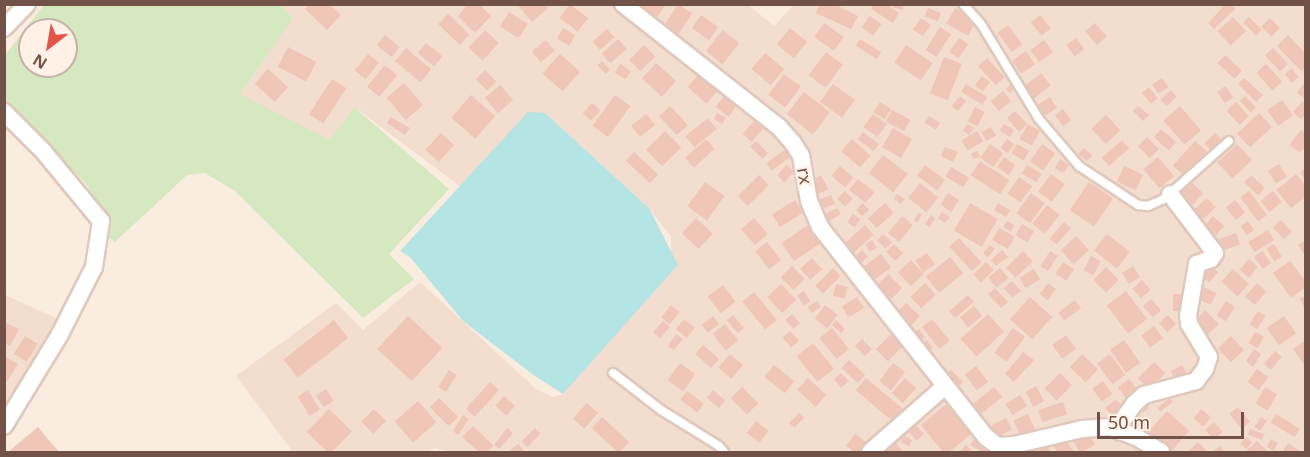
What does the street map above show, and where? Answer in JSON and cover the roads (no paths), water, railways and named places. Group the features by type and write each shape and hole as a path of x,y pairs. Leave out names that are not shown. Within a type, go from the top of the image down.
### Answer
{"street":[{"path":"4,28 27,4"},
{"name":"rx","path":"623,4 779,127 793,142 801,156 809,201 820,227 997,449 1082,429 1111,427 1161,453"},
{"path":"4,112 43,151 101,221 93,267 59,336 4,426"},
{"path":"1121,432 1122,421 1134,404 1144,395 1196,381 1205,369 1209,357 1189,324 1188,316 1197,264 1211,259 1215,253 1170,194"},
{"path":"870,453 945,386"}],"lane":[{"path":"963,4 981,24 1039,119 1079,166 1138,205 1148,206 1170,194 1229,141"},
{"path":"613,372 661,410 719,446 724,453"}],"water":[{"path":"528,112 545,113 649,208 678,265 563,394 532,374 463,321 410,257 400,251"}]}
